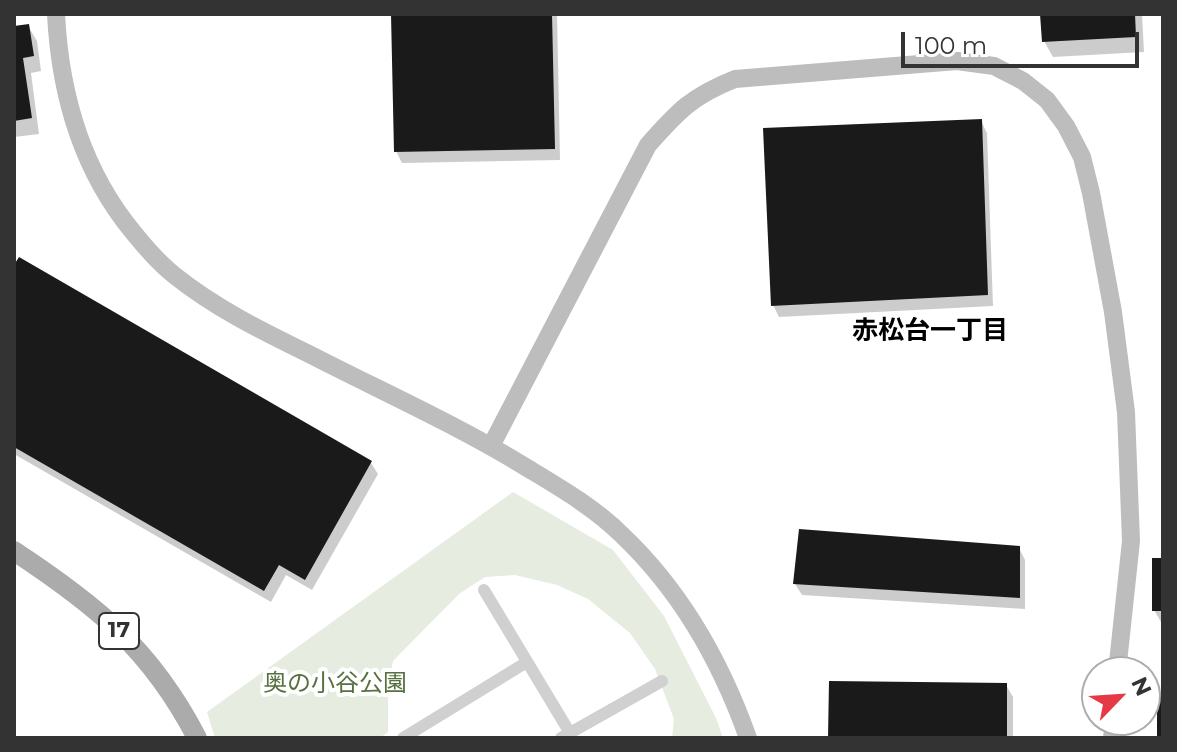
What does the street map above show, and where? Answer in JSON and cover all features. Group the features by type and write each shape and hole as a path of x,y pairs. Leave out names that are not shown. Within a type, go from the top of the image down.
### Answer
{"main road":[{"name":"17","path":"14,551 88,603 139,650 168,686 197,738"}],"street":[{"path":"56,14 60,67 82,151 120,216 172,274 237,318 491,446 621,533 656,570 687,612 721,668 748,738"},
{"path":"491,446 648,145 679,110 705,91 735,79 957,61 994,66 1023,81 1047,100 1066,126 1082,157 1091,193 1113,312 1126,412 1131,541 1119,656"},
{"path":"484,590 527,662 565,735 662,681"},
{"path":"403,738 527,662"}],"green space":[{"name":"奥の小谷公園","path":"513,492 613,550 664,616 716,718 723,738 672,738 674,719 655,669 630,633 588,599 557,585 515,575 485,577 459,594 393,661 388,688 388,732 380,738 215,738 207,712"}],"building":[{"path":"391,14 552,14 555,149 394,152"},
{"path":"1040,14 1135,14 1136,37 1042,42"},
{"path":"29,24 34,56 23,58 32,118 14,121 14,26"},
{"path":"982,119 988,295 771,306 763,128"},
{"path":"19,257 372,461 305,580 279,565 264,591 14,447 14,265"},
{"path":"799,529 1020,546 1020,598 793,584"},
{"path":"1152,558 1163,558 1163,611 1152,611"},
{"path":"829,681 1007,683 1007,738 828,738"},
{"path":"1163,695 1163,738 1157,738 1161,736"}],"district":[{"name":"赤松台一丁目","path":"930,331"}]}
